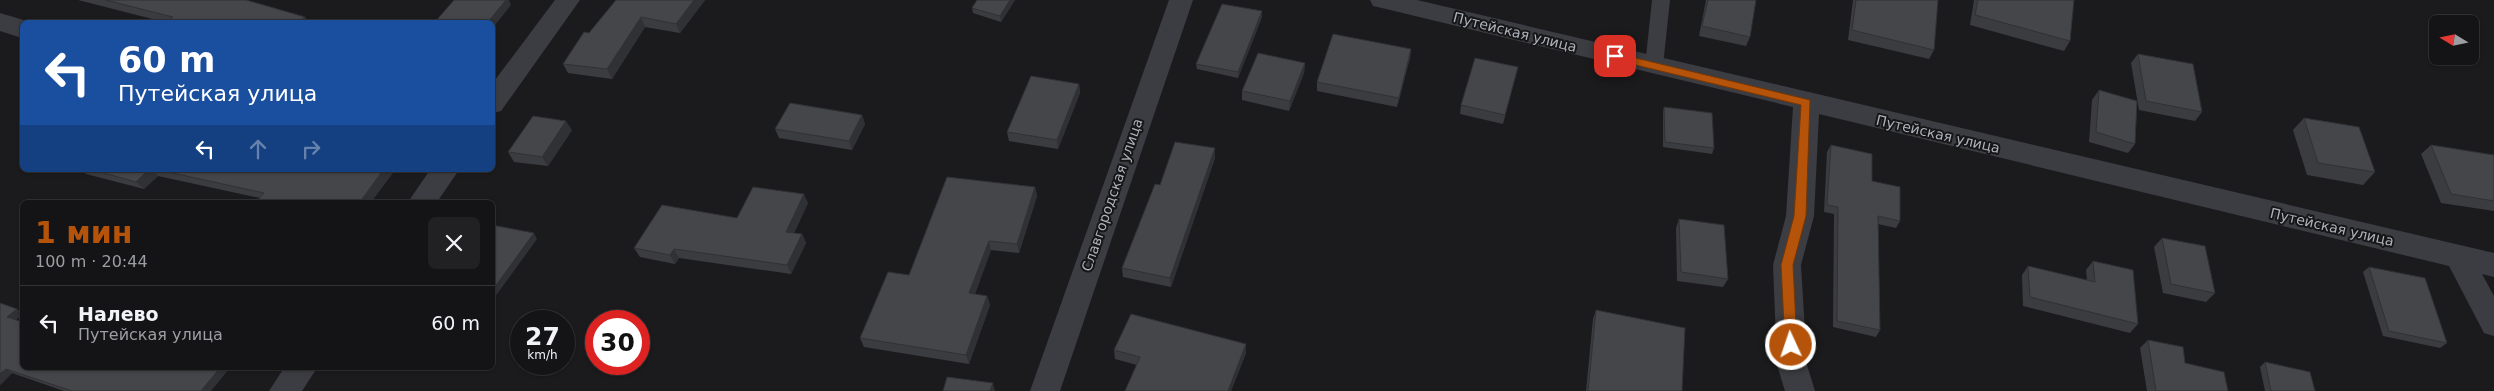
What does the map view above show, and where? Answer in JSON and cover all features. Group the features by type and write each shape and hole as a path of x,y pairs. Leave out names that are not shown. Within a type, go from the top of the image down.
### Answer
{"street":[{"path":"495,100 568,0"},
{"name":"Славгородская улица","path":"1045,391 1181,0"},
{"name":"Путейская улица","path":"1382,0 1806,103 2494,265"},
{"path":"0,22 20,28"},
{"path":"1800,391 1792,365 1787,265 1800,216 1806,103"},
{"path":"423,200 444,172"},
{"path":"2458,256 2494,324"},
{"path":"284,391 300,370"}],"lane":[{"path":"1654,66 1661,0"}],"building":[{"path":"106,0 246,0 305,17 301,20 170,19 173,17"},
{"path":"454,0 506,0 490,20 437,20"},
{"path":"616,0 694,0 676,24 641,17 607,69 563,64 584,32 589,33"},
{"path":"977,0 1010,0 1000,16 972,8"},
{"path":"1708,0 1756,0 1750,37 1702,26"},
{"path":"1856,0 1938,0 1934,50 1852,30"},
{"path":"1978,0 2074,0 2070,41 1975,15"},
{"path":"1222,4 1262,11 1238,72 1196,64"},
{"path":"1333,34 1411,49 1399,98 1317,82"},
{"path":"1258,53 1305,63 1290,101 1242,91"},
{"path":"2138,54 2193,64 2202,112 2146,101"},
{"path":"1475,58 1518,67 1505,115 1461,105"},
{"path":"1031,76 1079,84 1057,140 1007,132"},
{"path":"2099,90 2137,101 2135,144 2096,132"},
{"path":"790,103 862,115 849,141 775,129"},
{"path":"1664,107 1712,113 1714,148 1665,142"},
{"path":"533,116 566,121 542,157 508,152"},
{"path":"2304,118 2359,127 2375,172 2318,163"},
{"path":"1175,142 1215,148 1170,278 1122,268 1155,184 1160,185"},
{"path":"1831,145 1872,154 1872,181 1900,187 1900,221 1878,216 1880,330 1837,321 1838,207 1827,205"},
{"path":"2431,145 2494,155 2494,201 2451,194"},
{"path":"100,172 146,172 136,182"},
{"path":"168,172 382,172 361,200 258,200 264,193"},
{"path":"947,177 1035,187 1017,244 989,241 969,293 987,296 966,355 860,338 888,272 909,275"},
{"path":"753,187 804,194 786,232 802,234 787,265 674,249 670,255 634,248 662,205 737,218"},
{"path":"1679,219 1724,225 1728,279 1681,272"},
{"path":"495,226 534,233 495,287"},
{"path":"2162,238 2205,246 2215,293 2171,284"},
{"path":"2093,261 2133,270 2138,324 2030,297 2028,266 2095,282"},
{"path":"2369,267 2425,278 2447,343 2389,331"},
{"path":"0,303 17,309 7,317 20,321 20,370 218,370 201,391 72,391 6,369 0,374"},
{"path":"1596,310 1685,328 1682,391 1588,391"},
{"path":"1131,314 1246,344 1228,391 1125,391 1140,357 1114,350"},
{"path":"2148,340 2183,347 2185,363 2224,372 2228,391 2156,391"},
{"path":"2265,362 2310,372 2315,391 2271,391"},
{"path":"947,377 993,383 990,391 943,391"}],"route":[{"path":"1615,56 1806,103 1800,216 1787,265 1791,345"}]}
